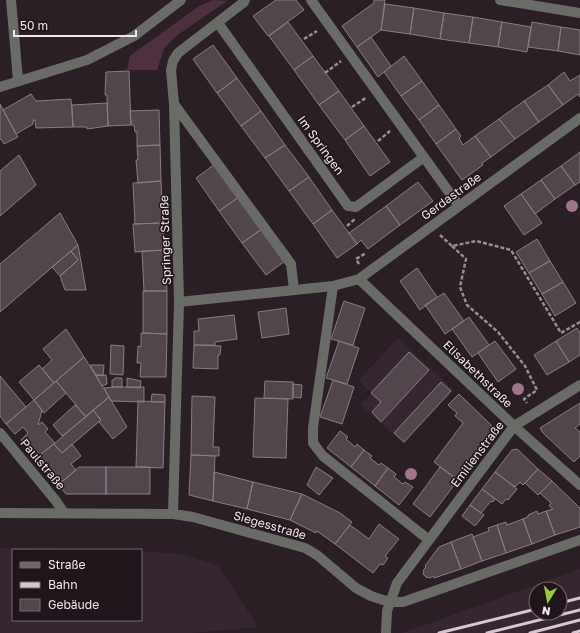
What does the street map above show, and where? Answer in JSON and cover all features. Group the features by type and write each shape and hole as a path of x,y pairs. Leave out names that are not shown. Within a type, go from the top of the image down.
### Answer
{"street":[{"path":"11,0 18,80"},
{"name":"Springer Straße","path":"173,514 180,302 174,104 171,70 172,61 178,53 218,24 245,0"},
{"path":"311,0 349,55 460,206"},
{"path":"500,0 580,13"},
{"path":"0,87 18,80 86,60 134,36 178,2"},
{"name":"Im Springen","path":"218,24 348,206 356,207 424,157"},
{"path":"174,104 291,264 294,290"},
{"name":"Gerdastraße","path":"180,302 333,286 359,279 580,118"},
{"name":"Elisabethstraße","path":"359,279 514,426 580,485"},
{"path":"333,286 313,428 313,443 322,456 429,540"},
{"name":"Emilienstraße","path":"386,628 389,602 397,583 514,426 580,385"},
{"name":"Paulstraße","path":"0,433 56,501 64,513"},
{"name":"Siegesstraße","path":"0,513 173,514 193,517 305,548 317,555 356,588 371,596 389,602 403,602 580,540"}],"path":[{"path":"304,39 316,31"},
{"path":"326,73 349,55"},
{"path":"352,107 365,98"},
{"path":"378,141 390,131"},
{"path":"347,226 355,220"},
{"path":"431,227 466,259 460,287 467,305 498,332 525,366 537,390 524,399"},
{"path":"452,246 476,241 511,250 561,333 580,322"}],"shaded area":[{"path":"213,0 227,1 176,36 164,49 157,70 127,70 130,56 199,6"},
{"path":"398,338 454,390 404,444 361,405 371,393 358,381"},
{"path":"0,548 62,549 12,549 12,621 142,621 142,551 180,554 218,565 258,627 190,633 0,633"},
{"path":"580,569 580,633 402,633 528,588 528,621 568,621 568,581 547,581"}],"building":[{"path":"276,0 296,0 304,10 268,36 253,16"},
{"path":"374,0 385,0 381,30 357,47 342,26 374,3"},
{"path":"385,4 414,8 410,34 381,30"},
{"path":"414,8 444,13 440,39 410,34"},
{"path":"444,13 473,17 469,43 440,39"},
{"path":"473,17 502,22 498,47 469,43"},
{"path":"288,22 313,56 294,70 269,36"},
{"path":"502,22 531,27 527,52 498,47"},
{"path":"532,22 561,27 558,51 528,47"},
{"path":"561,27 580,30 580,55 558,51"},
{"path":"371,37 391,66 378,77 357,47"},
{"path":"213,45 237,78 217,93 193,59"},
{"path":"313,56 339,91 319,105 294,70"},
{"path":"404,56 422,81 401,96 384,72"},
{"path":"129,71 131,125 108,126 107,95 105,95 106,72"},
{"path":"564,72 570,81 580,75 580,97 578,94 563,105 548,85"},
{"path":"237,78 261,111 241,126 217,93"},
{"path":"422,81 439,105 419,120 401,96"},
{"path":"548,85 563,105 539,122 524,101"},
{"path":"339,91 364,126 345,140 319,105"},
{"path":"31,94 36,101 71,99 73,127 36,128 35,120 33,120 33,124 16,134 3,110"},
{"path":"524,101 539,122 515,139 499,119"},
{"path":"107,103 108,126 87,129 87,127 73,127 72,105"},
{"path":"0,104 18,137 4,144 0,139"},
{"path":"439,105 456,129 436,144 419,120"},
{"path":"159,110 160,145 137,146 137,132 135,132 134,125 131,125 130,111"},
{"path":"261,111 285,145 265,158 241,126"},
{"path":"499,119 515,139 491,157 475,136"},
{"path":"364,126 390,162 370,176 345,140"},
{"path":"456,129 461,136 459,138 463,145 475,136 491,157 482,163 483,165 462,180 436,144"},
{"path":"160,145 161,181 138,183 136,160 138,160 137,146"},
{"path":"285,145 309,177 289,191 265,158"},
{"path":"580,152 580,182 575,185 561,166"},
{"path":"19,155 36,185 0,216 0,171"},
{"path":"215,164 239,197 219,211 196,178"},
{"path":"561,166 575,185 555,199 541,180"},
{"path":"309,177 332,210 313,224 289,191"},
{"path":"541,180 555,199 535,214 521,194"},
{"path":"161,181 163,223 135,224 133,183"},
{"path":"418,182 433,201 400,225 386,206"},
{"path":"521,194 542,223 524,235 504,206"},
{"path":"239,197 262,229 242,243 219,211"},
{"path":"386,206 400,225 368,249 361,240 357,244 349,233"},
{"path":"332,210 357,244 337,258 313,224"},
{"path":"60,213 78,245 0,312 0,264"},
{"path":"163,223 165,250 135,252 133,224"},
{"path":"262,229 285,261 266,275 242,243"},
{"path":"537,239 550,261 529,273 516,252"},
{"path":"78,245 86,290 65,290 60,276 78,260 71,251"},
{"path":"165,250 167,291 144,291 142,251"},
{"path":"71,251 78,260 60,276 52,267"},
{"path":"550,261 563,282 542,294 529,273"},
{"path":"417,268 437,297 420,310 400,281"},
{"path":"563,282 576,303 555,316 542,294"},
{"path":"143,291 167,291 167,334 143,333"},
{"path":"444,293 464,321 445,334 425,305"},
{"path":"344,301 365,308 353,345 331,339"},
{"path":"286,308 289,334 262,338 258,312"},
{"path":"234,315 237,339 215,342 215,345 194,345 194,331 199,331 198,319"},
{"path":"469,317 489,345 472,357 452,329"},
{"path":"577,328 580,333 580,355 569,362 556,341"},
{"path":"66,329 84,357 54,383 42,369 52,360 43,349"},
{"path":"141,333 167,334 166,377 140,377 141,363 137,363 138,346 141,347"},
{"path":"339,341 359,348 347,384 326,378"},
{"path":"495,341 516,369 498,382 478,353"},
{"path":"556,341 569,362 547,375 534,355"},
{"path":"111,345 124,346 123,375 110,374"},
{"path":"194,345 221,346 220,355 218,355 218,369 193,368"},
{"path":"409,352 429,370 381,422 372,412 381,402 371,393"},
{"path":"84,357 109,397 86,417 56,381"},
{"path":"39,365 54,383 34,400 19,382"},
{"path":"90,365 104,365 103,376 96,375"},
{"path":"96,375 106,375 107,384 102,386"},
{"path":"0,376 26,407 6,424 0,416"},
{"path":"115,378 122,378 122,387 112,387 112,380"},
{"path":"127,378 141,381 140,388 127,387"},
{"path":"333,380 354,387 342,424 320,417"},
{"path":"56,381 66,393 44,413 34,400"},
{"path":"265,381 293,382 293,399 264,398"},
{"path":"441,382 451,391 404,442 394,433"},
{"path":"293,384 302,385 301,398 293,397"},
{"path":"144,387 144,402 111,401 104,388"},
{"path":"152,394 165,395 165,402 151,402"},
{"path":"459,394 491,425 493,431 492,435 458,480 434,462 463,423 455,416 457,413 448,405"},
{"path":"192,396 215,397 213,447 219,447 219,456 191,455"},
{"path":"109,397 127,427 113,439 99,422 101,420 93,410"},
{"path":"255,398 288,399 286,458 253,457"},
{"path":"34,400 42,410 38,425 42,422 48,429 45,432 55,443 36,458 21,440 28,433 23,427 15,434 6,424"},
{"path":"138,401 165,402 163,468 136,467"},
{"path":"580,403 580,424 575,428 580,432 580,456 574,462 543,433 540,428"},
{"path":"75,405 86,417 62,436 53,425"},
{"path":"93,410 101,420 62,453 54,444"},
{"path":"340,431 348,437 346,439 355,447 357,444 364,450 351,467 327,448"},
{"path":"54,444 62,453 72,444 81,456 71,464 76,470 58,485 36,458"},
{"path":"517,449 538,469 523,485 520,482 515,487 495,472 512,450"},
{"path":"364,450 372,456 370,458 379,465 381,463 388,468 375,486 351,467"},
{"path":"191,455 215,456 213,501 189,495"},
{"path":"79,467 106,467 106,494 66,494 58,485"},
{"path":"106,467 150,467 150,494 106,494"},
{"path":"316,467 333,478 319,495 307,485"},
{"path":"440,467 458,480 430,517 413,504"},
{"path":"388,468 396,474 394,477 403,484 405,482 413,487 399,505 375,486"},
{"path":"538,469 552,481 538,495 525,483"},
{"path":"214,472 253,482 247,509 213,501"},
{"path":"495,472 517,489 508,500 506,499 502,504 482,489"},
{"path":"552,481 580,508 580,527 555,535 546,511 553,509 549,506 551,503 540,493"},
{"path":"253,482 302,494 290,520 247,509"},
{"path":"482,489 495,499 493,502 491,501 481,513 470,505"},
{"path":"302,494 340,513 352,522 335,544 317,531 316,533 290,520"},
{"path":"470,505 484,515 475,526 462,516"},
{"path":"537,511 538,514 546,511 555,535 532,544 523,519"},
{"path":"523,519 532,544 506,553 497,525 506,522 507,525"},
{"path":"379,524 399,539 385,556 388,558 383,565 380,564 373,573 335,544 350,525 369,539"},
{"path":"497,525 506,553 482,561 473,537 489,531 488,528"},
{"path":"472,534 482,561 461,569 451,542"},
{"path":"451,542 461,569 434,578 433,576 430,578 426,577 423,574 426,567 425,566 439,547"}],"railway":[{"path":"568,601 580,598"},
{"path":"487,633 580,610"},
{"path":"439,633 528,611"},
{"path":"530,633 580,620"},
{"path":"573,633 580,631"}]}
